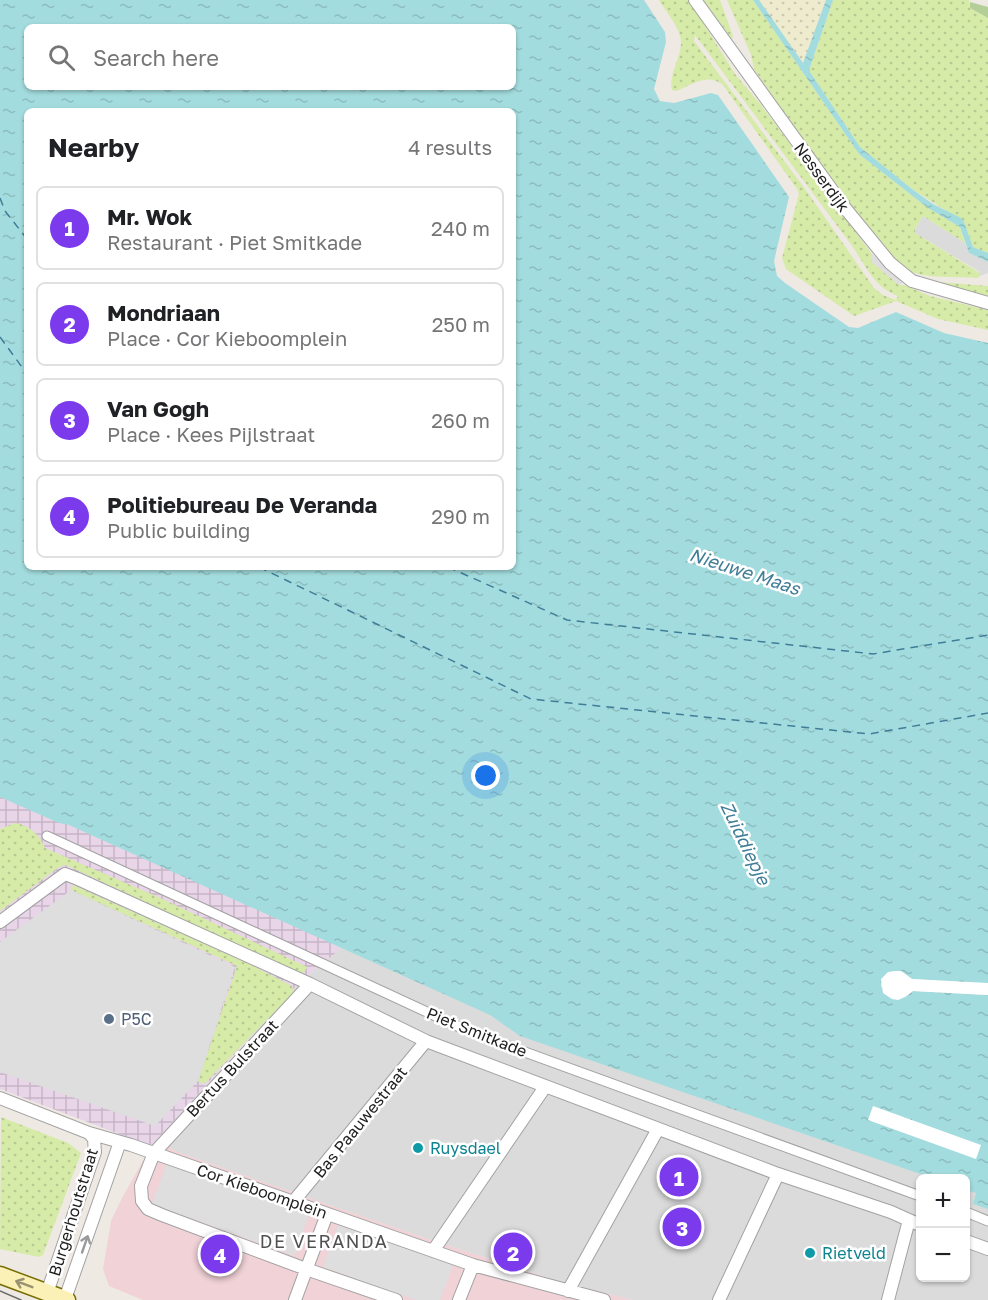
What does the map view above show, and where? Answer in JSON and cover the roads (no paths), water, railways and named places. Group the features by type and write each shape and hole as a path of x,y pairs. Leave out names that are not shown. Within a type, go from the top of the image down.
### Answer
{"main road":[{"path":"0,1275 46,1296 66,1300"}],"street":[{"name":"Nesserdijk","path":"695,0 845,208 890,263 912,280 988,303"},
{"name":"Piet Smitkade","path":"47,836 470,1032 916,1194"},
{"name":"Piet Smitkade","path":"0,922 65,874 310,984 426,1041 778,1174 915,1222"},
{"name":"Bertus Bulstraat","path":"154,1153 310,984"},
{"name":"Bas Paauwestraat","path":"293,1202 426,1041"},
{"path":"433,1251 545,1087"},
{"name":"Cor Kieboomplein","path":"0,1098 88,1133 154,1153 473,1265 604,1300"},
{"path":"568,1291 658,1129"},
{"name":"Burgerhoutstraat","path":"46,1296 94,1152 94,1139 88,1133"},
{"name":"Burgerhoutstraat","path":"66,1300 120,1142"},
{"path":"154,1153 141,1186 141,1200 145,1206 162,1215 306,1269 396,1300"},
{"path":"719,1300 778,1174"},
{"path":"295,1300 327,1214"},
{"path":"970,1214 988,1221"},
{"path":"888,1300 915,1222"},
{"path":"970,1242 988,1249"},
{"path":"459,1300 473,1265"}],"water":[{"path":"0,0 644,0 665,32 666,42 654,89 660,101 674,103 711,93 718,95 789,197 774,261 777,276 849,327 858,328 896,312 944,333 988,343 988,984 912,979 901,971 884,977 881,987 905,997 913,991 988,995 988,1209 973,1204 976,1193 970,1191 970,1174 920,1174 520,1036 490,1015 69,825 59,823 0,797"},
{"path":"753,0 759,0 803,63 826,0 833,0 810,72 860,147 933,204 961,218 973,247 988,253 988,262 969,253 960,227 928,208 859,154"}],"tram line":[{"path":"0,1291 21,1300"}],"place":[{"name":"P5C","path":"109,1019"},
{"name":"Ruysdael","path":"418,1148"},
{"name":"Mr. Wok","path":"679,1177"},
{"name":"Van Gogh","path":"682,1227"},
{"name":"Mondriaan","path":"513,1252"},
{"name":"Rietveld","path":"810,1253"},
{"name":"Politiebureau De Veranda","path":"220,1254"}],"district":[{"name":"DE VERANDA","path":"324,1241"}],"water label":[{"name":"Nieuwe Maas","path":"745,571"},
{"name":"Zuiddiepje","path":"746,843"}]}
